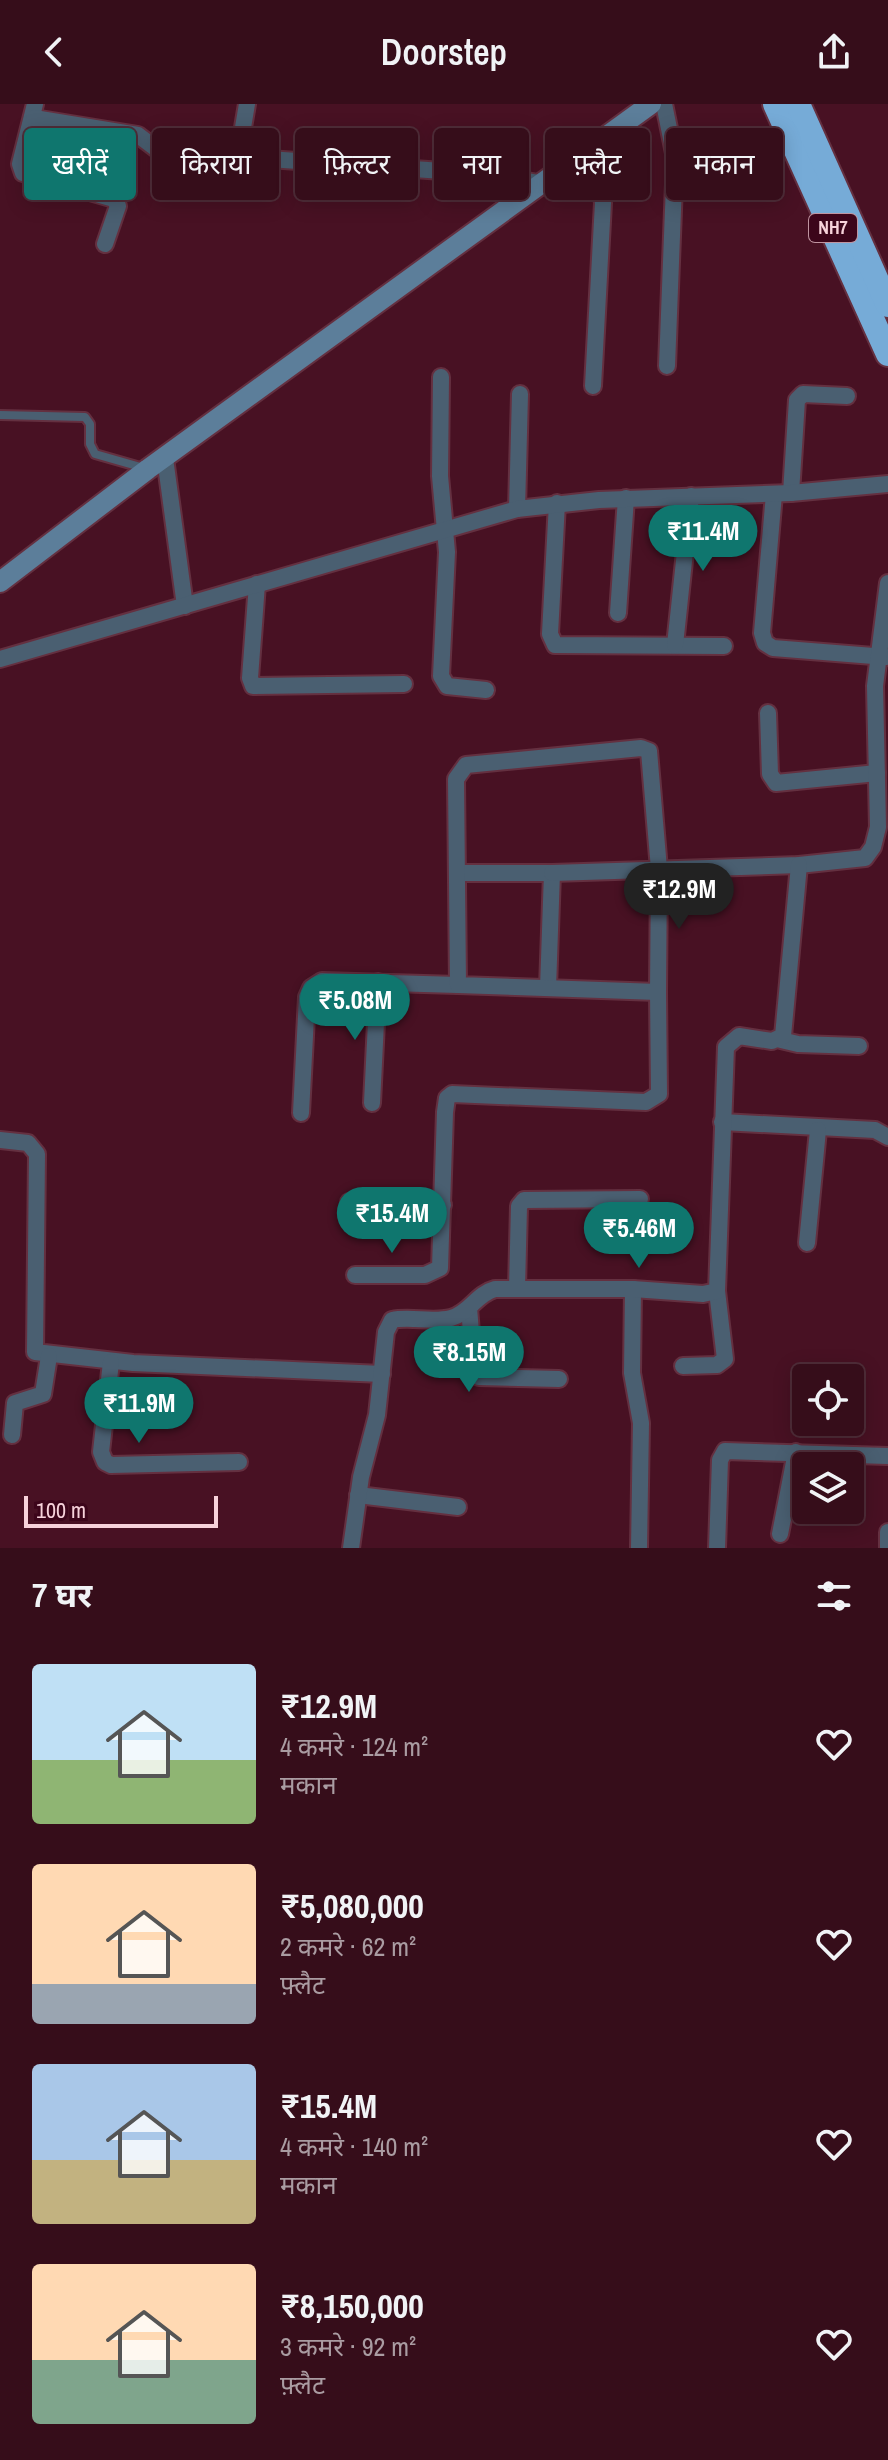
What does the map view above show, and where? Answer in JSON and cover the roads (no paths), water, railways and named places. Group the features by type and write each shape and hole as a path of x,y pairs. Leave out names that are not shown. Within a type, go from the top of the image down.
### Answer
{"highway":[{"name":"NH7","path":"775,104 888,354"},
{"name":"NH7","path":"798,104 888,305"}],"main road":[{"path":"618,128 651,104"},
{"path":"0,582 545,178"}],"street":[{"path":"243,128 247,104"},
{"path":"664,104 675,158 667,366"},
{"path":"105,244 118,206 114,199 23,173 20,164 34,111 138,135 152,146"},
{"path":"279,160 486,174 538,183"},
{"path":"593,386 603,200"},
{"path":"441,377 440,476 446,530 441,676 447,686 486,690"},
{"path":"517,509 520,394"},
{"path":"847,396 811,394 797,400 762,633 765,643 773,648 883,657"},
{"path":"157,464 185,606"},
{"path":"0,659 517,509 626,498 783,494 888,484"},
{"path":"675,645 691,496"},
{"path":"618,613 626,498"},
{"path":"557,503 553,642 571,647 724,646"},
{"path":"458,873 799,865 855,861 869,853 878,827 877,773 888,583"},
{"path":"257,584 250,678 253,686 404,684"},
{"path":"768,713 770,774 776,783 877,773"},
{"path":"355,1275 416,1275 437,1271 442,1263 445,1112 449,1096 650,1102 659,1094 659,869 652,757 641,748 463,767 456,779 458,985"},
{"path":"781,1040 799,865"},
{"path":"548,988 552,873"},
{"path":"301,1113 311,988 322,981 658,992"},
{"path":"372,1103 378,982"},
{"path":"683,1366 717,1365 725,1359 717,1291 727,1043 739,1036 798,1044 859,1046"},
{"path":"722,1122 818,1130 875,1130 888,1137"},
{"path":"807,1243 818,1130"},
{"path":"0,1140 23,1141 33,1146 37,1154 33,1347 38,1353 111,1362 382,1374"},
{"path":"517,1288 519,1206 524,1200 640,1199"},
{"path":"349,1202 443,1205"},
{"path":"351,1548 358,1495 376,1423 386,1332 392,1320 450,1318 469,1308 485,1292 517,1288 633,1289 703,1294 717,1291"},
{"path":"633,1289 632,1373 641,1423 639,1548"},
{"path":"469,1308 474,1368 479,1377 559,1379"},
{"path":"12,1435 15,1403 43,1394 49,1356"},
{"path":"111,1362 101,1452 105,1462 111,1465 239,1462"},
{"path":"717,1548 723,1453 792,1452"},
{"path":"864,1455 888,1456"},
{"path":"780,1534 792,1472"},
{"path":"358,1495 458,1507"},
{"path":"888,1532 888,1548"}],"lane":[{"path":"0,415 85,417 90,424 90,444 95,454 157,464"}]}
